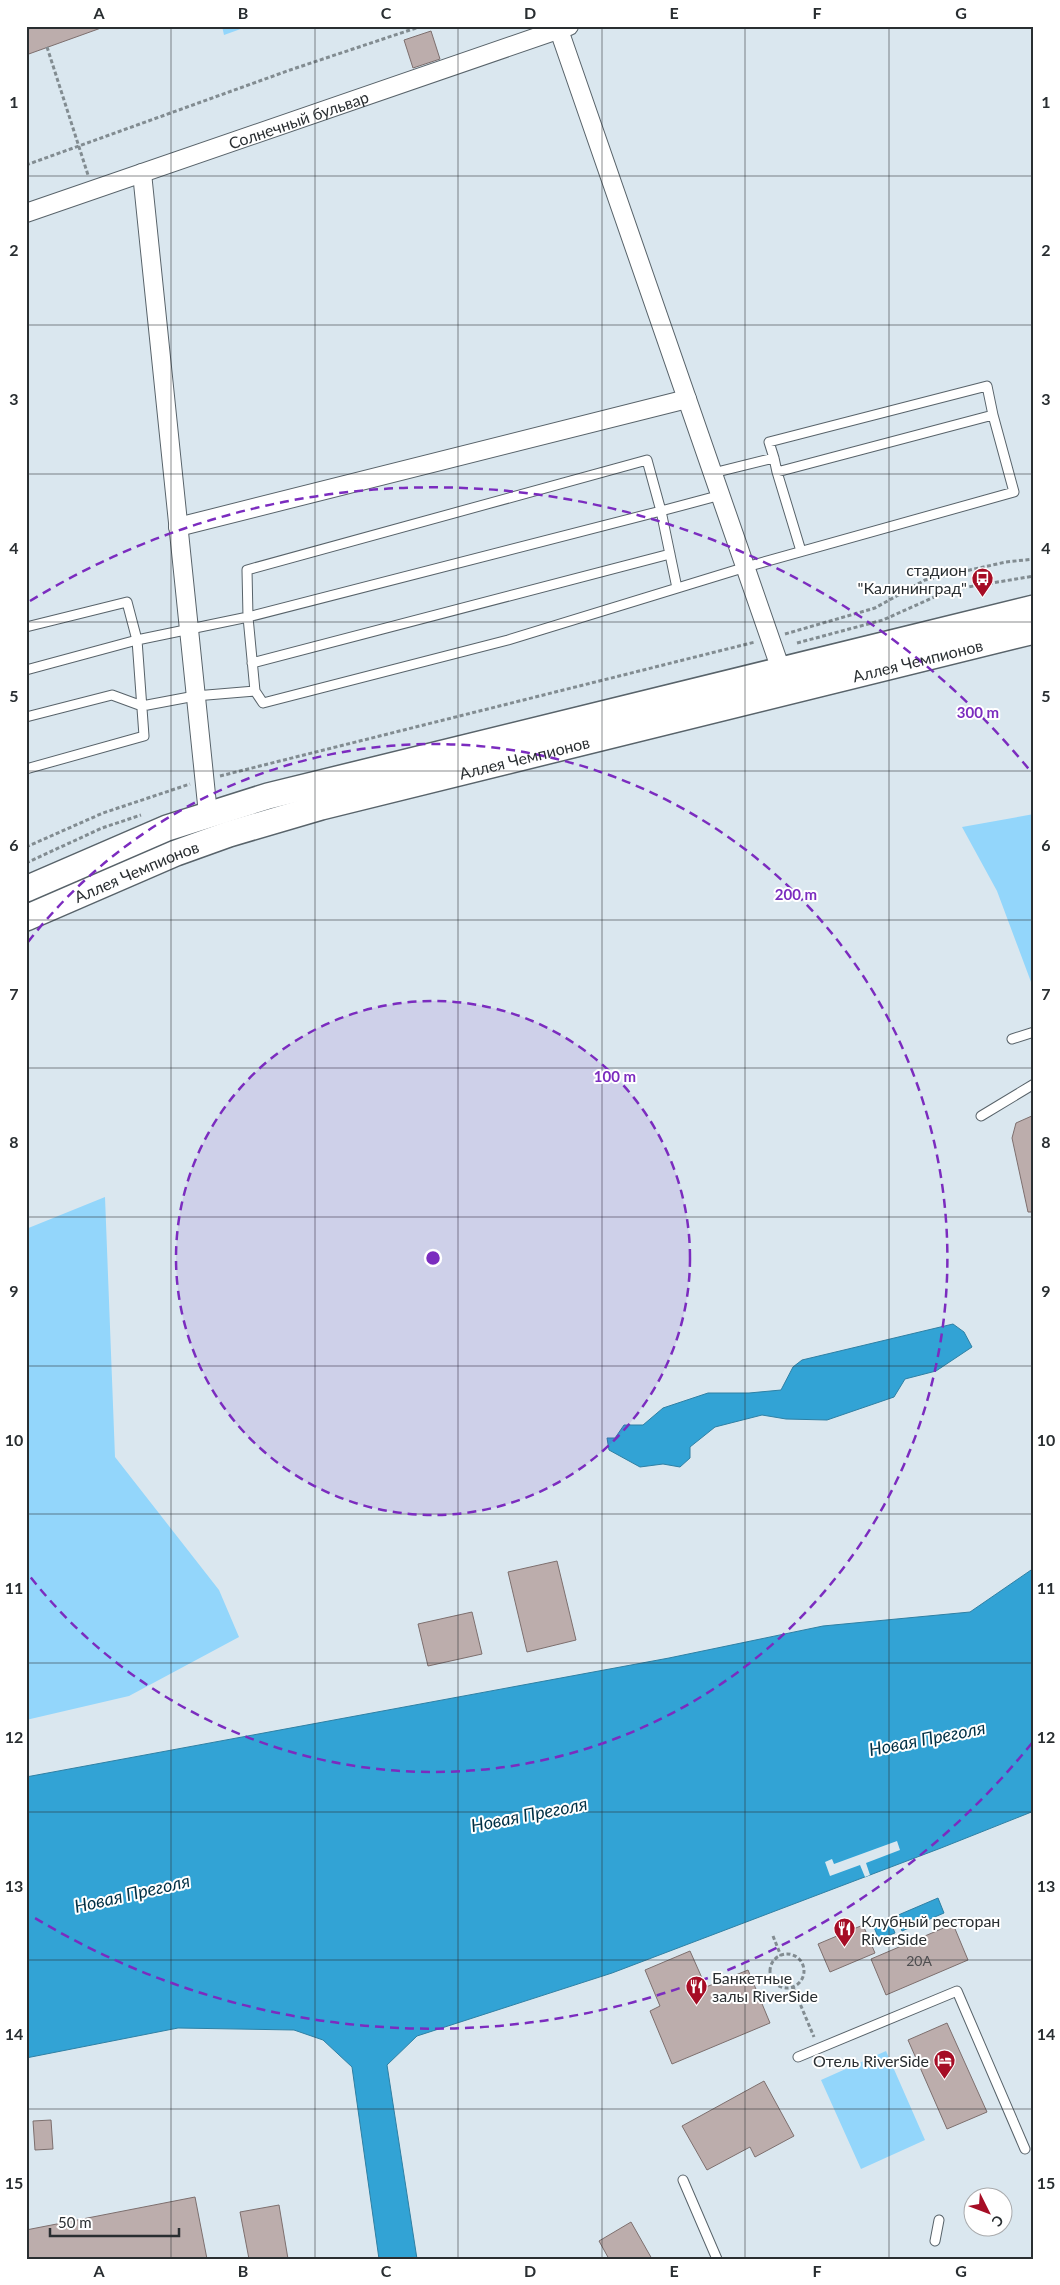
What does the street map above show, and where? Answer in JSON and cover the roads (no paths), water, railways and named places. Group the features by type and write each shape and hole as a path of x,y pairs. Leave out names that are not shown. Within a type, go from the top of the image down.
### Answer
{"main road":[{"name":"Аллея Чемпионов","path":"26,889 131,842 208,814 314,784 1034,608"},
{"name":"Аллея Чемпионов","path":"26,918 163,858 229,834 293,814 1034,631"}],"street":[{"name":"Солнечный бульвар","path":"26,213 562,27"},
{"path":"562,27 687,399 781,670"},
{"path":"142,173 208,814"},
{"path":"178,527 687,399"}],"lane":[{"path":"677,588 661,511 647,460 247,570 248,617 255,691 263,703 508,640 746,567 1014,492 987,386 769,442 801,551"},
{"path":"777,472 993,415"},
{"path":"713,473 774,458"},
{"path":"26,670 137,640 189,631 248,617 721,496"},
{"path":"252,663 670,554"},
{"path":"26,628 127,602 137,640 144,736 26,769"},
{"path":"26,717 112,695 142,706 195,696 255,691"},
{"path":"1012,1039 1034,1032"},
{"path":"981,1116 1034,1084"},
{"path":"798,2058 957,1991 1025,2149"},
{"path":"683,2180 717,2259"},
{"path":"935,2241 940,2220"}],"water":[{"path":"953,1324 964,1332 972,1347 936,1371 905,1379 894,1397 827,1420 786,1419 762,1415 715,1427 690,1447 690,1458 680,1467 663,1464 640,1467 609,1450 607,1438 615,1438 624,1425 643,1425 663,1408 708,1393 749,1393 781,1390 793,1367 802,1360"},
{"name":"Новая Преголя","path":"1034,1568 1034,1811 612,1973 417,2036 387,2065 417,2259 379,2259 352,2067 323,2040 294,2030 178,2028 26,2058 26,1777 669,1658 823,1626 970,1612"},
{"path":"938,1898 944,1913 902,1931 896,1916"},
{"path":"889,1918 895,1933 879,1939 873,1925"}],"place":[{"name":"стадион \"Калининград\"","path":"983,597"},
{"name":"Клубный ресторан RiverSide","path":"845,1948"},
{"name":"Банкетные залы RiverSide","path":"696,2005"},
{"name":"Отель RiverSide","path":"945,2079"}]}
